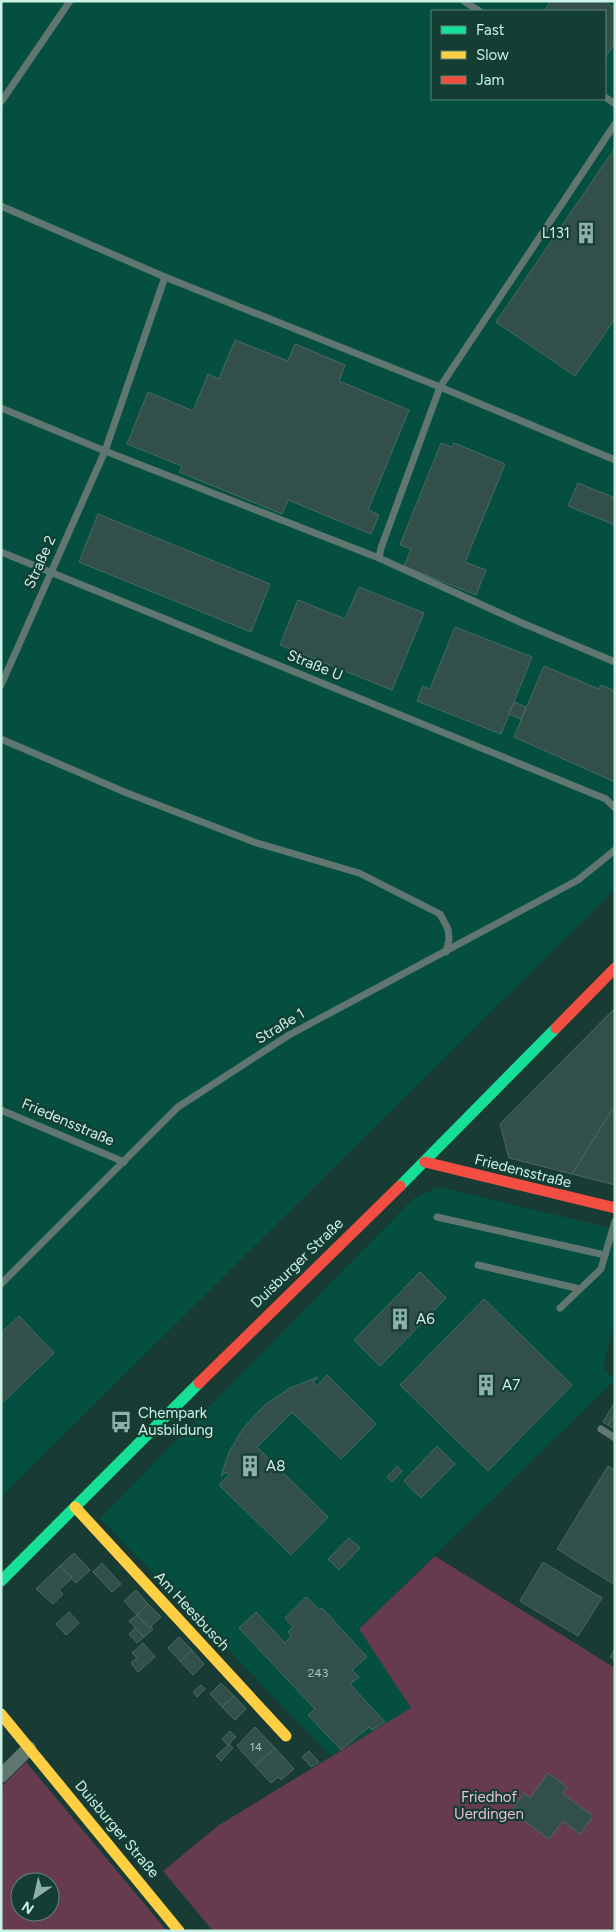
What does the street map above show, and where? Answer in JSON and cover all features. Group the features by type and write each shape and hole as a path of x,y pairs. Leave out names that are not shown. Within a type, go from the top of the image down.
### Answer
{"main road":[{"name":"Duisburger Straße","path":"1,1581 268,1314 425,1162 615,968"},
{"name":"Friedensstraße","path":"425,1162 615,1208"},
{"name":"Am Heesbusch","path":"75,1507 286,1736"},
{"name":"Duisburger Straße","path":"1,1714 179,1931"}],"street":[{"path":"1,1776 29,1748"}],"lane":[{"path":"1,102 70,1"},
{"path":"464,1 478,10"},
{"path":"379,558 440,387 615,124"},
{"path":"1,206 165,277 440,387 615,460"},
{"name":"Straße 2","path":"1,685 105,451 165,277"},
{"path":"1,408 105,451 379,558 522,623 615,662"},
{"name":"Straße U","path":"1,552 606,799 615,808"},
{"path":"1,739 127,793 254,842 359,873 440,914 448,929 449,940 446,952"},
{"name":"Straße 1","path":"1,1284 178,1107 289,1035 578,880 615,850"},
{"name":"Friedensstraße","path":"1,1110 124,1162"},
{"path":"437,1216 606,1255"},
{"path":"560,1308 601,1269 615,1221"},
{"path":"478,1265 580,1289"},
{"path":"601,1429 615,1438"}],"shaded area":[{"path":"1,1 615,1 615,889 1,1497"},
{"path":"438,1187 615,1229 615,1317 603,1367 611,1376 615,1377 615,1380 359,1629 412,1708 331,1756 100,1518 414,1198"}],"green space":[{"name":"Friedhof Uerdingen","path":"435,1556 615,1668 615,1931 213,1931 163,1871 219,1825 411,1708 359,1629"},
{"path":"26,1762 167,1931 1,1931 1,1787"}],"building":[{"path":"551,1 604,1 615,8 615,43 606,56 606,10 545,10"},
{"name":"L131","path":"615,148 615,319 575,376 496,322"},
{"path":"235,340 288,361 295,344 345,365 339,381 409,410 368,510 379,515 371,534 288,500 282,514 179,472 182,466 127,444 148,392 193,411 208,374 219,379"},
{"path":"441,443 452,447 454,443 505,464 465,562 486,570 476,595 404,566 411,549 400,545"},
{"path":"578,483 615,498 615,525 568,506"},
{"path":"98,514 270,584 251,632 79,562"},
{"path":"359,587 424,613 392,690 280,645 298,600 345,619"},
{"path":"455,627 532,657 501,734 417,701 423,686 430,689"},
{"path":"544,666 599,689 601,685 615,691 615,782 514,737"},
{"path":"514,702 526,707 521,719 509,714"},
{"path":"615,1008 615,1105 572,1174 509,1158 500,1124"},
{"path":"615,1105 615,1185 572,1174"},
{"name":"A6","path":"420,1272 446,1298 380,1366 354,1340"},
{"name":"A7","path":"484,1299 572,1385 488,1471 400,1385"},
{"path":"19,1316 54,1353 1,1404 1,1333"},
{"name":"A8","path":"327,1375 376,1424 341,1459 292,1412 257,1447 328,1517 291,1555 219,1485 229,1475 226,1472 221,1476 229,1452 244,1427 265,1405 290,1388 318,1377 313,1382 317,1386"},
{"path":"615,1402 615,1415 608,1425 603,1422"},
{"path":"615,1415 615,1429 608,1425"},
{"path":"437,1446 455,1464 421,1498 404,1481"},
{"path":"397,1466 402,1471 392,1482 387,1477"},
{"path":"608,1466 615,1470 615,1585 557,1549"},
{"path":"349,1538 360,1548 339,1570 328,1559"},
{"path":"74,1553 90,1570 76,1583 60,1566"},
{"path":"543,1562 602,1598 578,1636 520,1601"},
{"path":"102,1563 121,1584 112,1592 93,1572"},
{"path":"60,1566 72,1578 59,1590 63,1594 53,1604 36,1589"},
{"path":"136,1590 148,1604 137,1615 124,1601"},
{"path":"306,1597 320,1610 322,1608 367,1657 352,1670 359,1677 350,1684 385,1722 372,1730 369,1727 341,1750 308,1715 315,1709 239,1628 256,1612 285,1643 291,1636 288,1632 293,1627 285,1618"},
{"path":"148,1604 161,1617 149,1628 137,1615"},
{"path":"69,1612 79,1623 66,1635 56,1624"},
{"path":"137,1615 149,1628 151,1626 153,1629 144,1637 129,1621"},
{"path":"135,1628 144,1637 137,1643 129,1634"},
{"path":"179,1637 192,1650 180,1661 168,1648"},
{"path":"143,1643 155,1657 138,1672 131,1663 137,1658 132,1653"},
{"path":"615,1649 615,1660 610,1657"},
{"path":"192,1650 204,1664 193,1675 180,1661"},
{"path":"221,1683 234,1696 222,1707 210,1694"},
{"path":"201,1685 205,1689 197,1697 193,1692"},
{"path":"234,1696 246,1709 235,1720 222,1707"},
{"path":"255,1727 275,1748 255,1766 237,1746"},
{"path":"230,1731 236,1737 228,1745 222,1739"},
{"path":"229,1744 233,1748 221,1761 216,1756"},
{"path":"275,1748 294,1769 281,1780 278,1777 271,1783 255,1766"},
{"path":"309,1751 319,1762 311,1767 302,1757"},
{"path":"548,1773 567,1787 562,1793 593,1816 580,1834 563,1821 549,1839 511,1811 524,1793 530,1798"}],"traffic: fast":[{"path":"400,1186 556,1028"},
{"path":"1,1581 199,1383"}],"traffic: slow":[{"path":"75,1507 286,1736"},
{"path":"1,1714 179,1931"}],"traffic: jam":[{"path":"556,1028 615,968"},
{"path":"425,1162 615,1208"},
{"path":"199,1383 400,1186"}],"place":[{"name":"L131","path":"586,233"},
{"name":"A6","path":"400,1319"},
{"name":"A7","path":"486,1385"},
{"name":"Chempark Ausbildung","path":"121,1422"},
{"name":"A8","path":"250,1466"}]}
